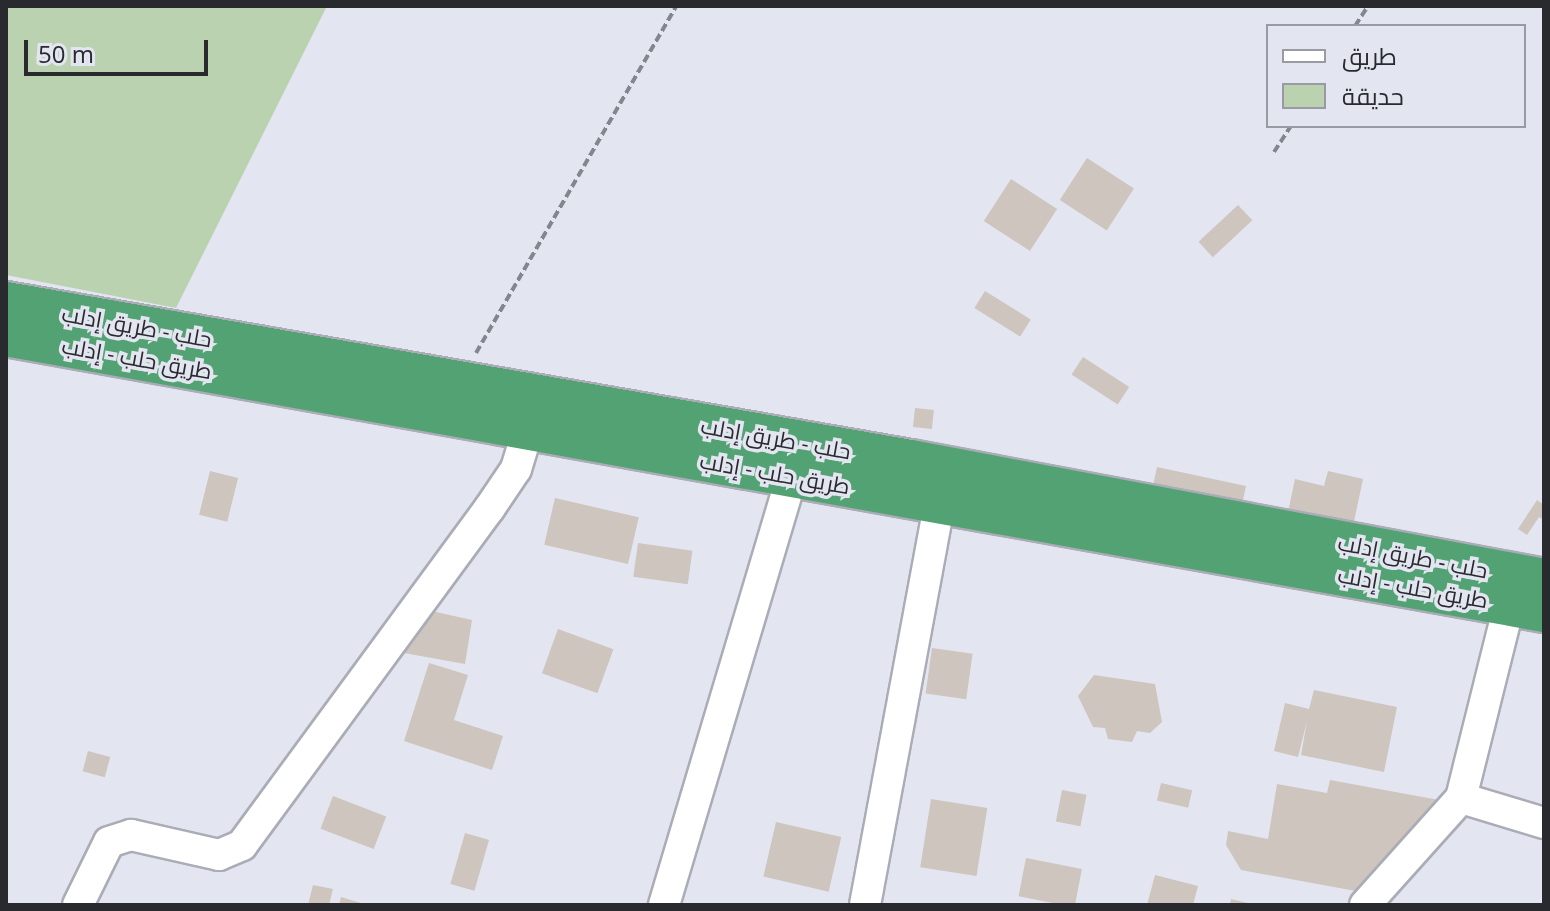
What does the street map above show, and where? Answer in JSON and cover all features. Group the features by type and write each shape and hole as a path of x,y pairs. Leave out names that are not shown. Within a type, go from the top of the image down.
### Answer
{"highway":[{"name":"حلب - طريق إدلب","path":"6,303 459,383 533,413"},
{"name":"طريق حلب - إدلب","path":"6,335 533,413 1528,593"}],"street":[{"path":"78,905 109,842 131,835 219,855 242,845 516,469 533,413"},
{"path":"664,905 786,497"},
{"path":"865,905 936,521"},
{"path":"1365,905 1461,798 1528,593"},
{"path":"1461,798 1544,823"}],"path":[{"path":"459,383 676,6"},
{"path":"1356,24 1368,6"},
{"path":"1274,152 1290,128"}],"green space":[{"path":"6,6 327,6 176,308 6,275"}],"building":[{"path":"1087,158 1134,188 1107,230 1060,200"},
{"path":"1011,179 1057,209 1030,251 984,221"},
{"path":"1238,205 1252,220 1213,257 1199,242"},
{"path":"985,291 1031,320 1020,337 974,308"},
{"path":"1083,357 1129,387 1118,405 1072,375"},
{"path":"915,408 934,410 932,429 913,427"},
{"path":"1157,467 1246,486 1242,504 1153,485"},
{"path":"210,471 238,478 227,522 199,515"},
{"path":"1328,471 1363,479 1353,526 1288,512 1295,479 1324,486"},
{"path":"555,498 639,517 628,564 544,545"},
{"path":"1537,500 1544,505 1544,520 1539,517 1527,535 1518,529"},
{"path":"638,543 692,551 688,584 633,577"},
{"path":"427,610 472,620 465,664 404,653"},
{"path":"558,629 613,649 597,693 542,673"},
{"path":"932,648 973,654 966,699 926,694"},
{"path":"429,663 468,675 454,720 503,736 492,770 404,741"},
{"path":"1094,675 1155,684 1162,722 1150,733 1137,731 1132,742 1108,739 1105,728 1093,727 1078,696"},
{"path":"1314,690 1397,707 1384,772 1301,755 1307,721 1298,757 1274,751 1285,703 1309,709"},
{"path":"88,751 110,757 105,777 83,771"},
{"path":"1330,780 1439,800 1361,892 1241,870 1226,845 1228,831 1268,839 1277,784 1327,793"},
{"path":"1161,783 1192,790 1188,808 1157,801"},
{"path":"1062,790 1087,795 1080,826 1056,821"},
{"path":"333,796 386,816 374,849 320,829"},
{"path":"931,799 987,808 977,876 920,867"},
{"path":"776,822 841,837 829,892 763,877"},
{"path":"465,833 489,840 474,891 450,884"},
{"path":"1026,858 1082,869 1075,905 1019,896"},
{"path":"1155,875 1198,886 1193,905 1147,905"},
{"path":"313,885 333,889 329,905 308,905"},
{"path":"341,897 364,904 364,905 339,905"},
{"path":"1231,899 1252,904 1230,905"}]}
